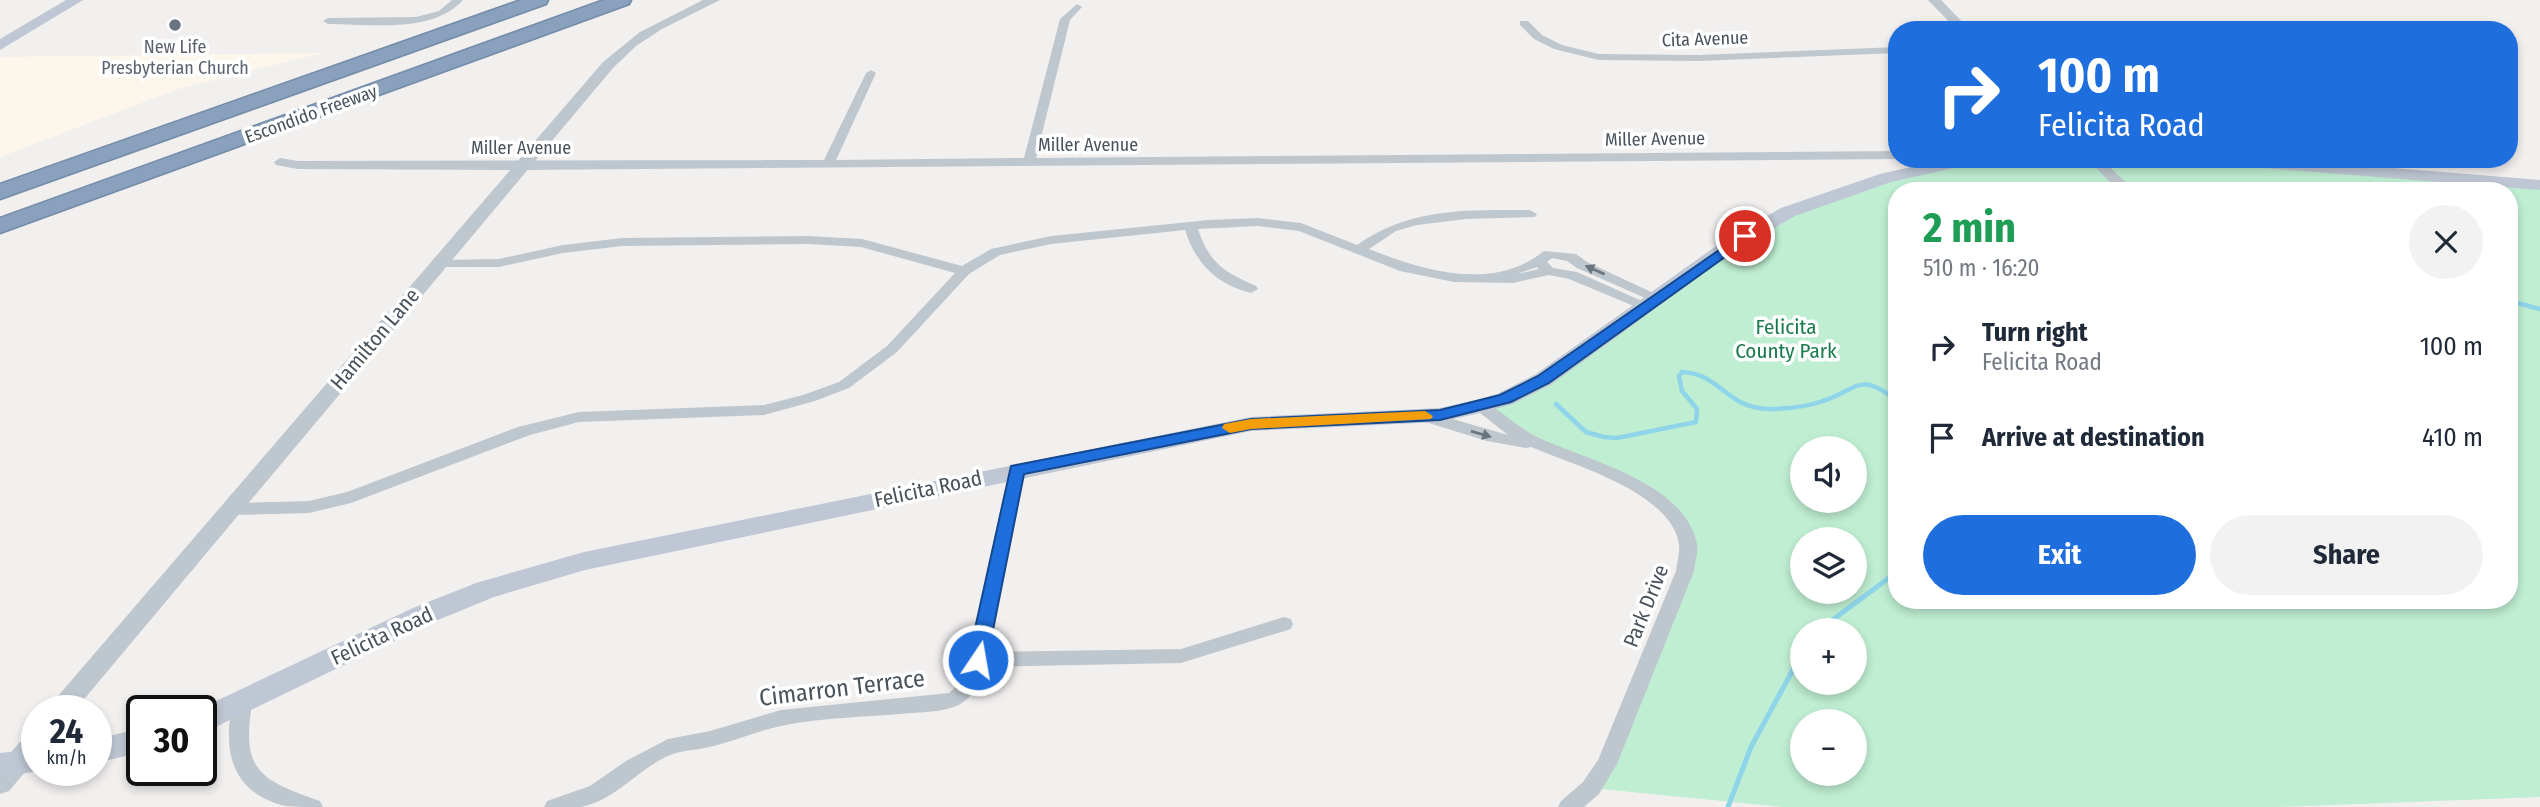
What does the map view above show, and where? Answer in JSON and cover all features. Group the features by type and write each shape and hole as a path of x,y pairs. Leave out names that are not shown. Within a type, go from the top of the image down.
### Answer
{"highway":[{"name":"Escondido Freeway","path":"0,192 539,0"},
{"path":"0,208 574,0"},
{"path":"0,216 601,0"},
{"name":"Escondido Freeway","path":"0,225 622,0"},
{"path":"0,172 363,61"},
{"path":"0,244 220,155 254,135"},
{"path":"0,225 104,179"}],"main road":[{"path":"0,45 76,0"},
{"name":"Felicita Road","path":"217,715 423,615 485,590 544,571 1017,470 1251,424 1425,416 1481,406 1526,390 1544,379 1765,223 1798,207 1873,181 1935,168"},
{"path":"2327,168 2502,182"},
{"path":"2518,183 2540,185"}],"street":[{"path":"328,21 416,20 443,13 458,0"},
{"name":"Hamilton Lane","path":"74,695 608,65 630,43 667,20 714,0"},
{"path":"1934,0 1955,21"},
{"path":"1028,163 1065,19 1077,7"},
{"name":"Cita Avenue","path":"1524,23 1538,37 1558,47 1599,57 1699,58 1888,50"},
{"path":"828,164 871,73"},
{"name":"Miller Avenue","path":"280,162 298,165 521,166 1888,155"},
{"path":"2103,168 2116,182"},
{"path":"1360,249 1379,235 1404,224 1440,219 1530,214"},
{"path":"232,509 309,507 351,497 524,431 579,417 764,410 809,398 845,385 892,349 964,271 996,252 1051,240 1258,222 1301,227 1405,268 1454,278 1496,279 1503,274 1544,267 1651,302"},
{"path":"1191,226 1198,251 1215,274 1251,289"},
{"path":"438,264 499,263 563,249 622,242 808,240 862,243 964,271"},
{"path":"1544,267 1549,254 1571,257 1651,302"},
{"name":"Park Drive","path":"1481,406 1509,428 1539,444 1628,481 1656,499 1679,523 1688,542 1690,559 1606,764 1591,788 1569,807"},
{"name":"Park Drive","path":"1425,416 1506,440 1539,444"},
{"name":"Cimarron Terrace","path":"555,807 598,792 633,766 668,747 710,739 781,719 836,711 934,704 954,699 969,686 978,660 1017,470"},
{"path":"978,660 1181,656 1284,624"},
{"path":"242,704 238,746 241,762 251,779 265,789 312,807"}],"shaded area":[{"path":"322,53 178,89 0,157 0,57"}],"green space":[{"name":"Felicita County Park","path":"1953,168 2327,168 2502,182 1888,182 1888,609 2518,609 2518,183 2540,185 2540,797 2279,807 1783,807 1591,788 1685,571 1687,539 1656,499 1539,445 1481,406 1505,399 1726,248 1854,187"}],"waterway":[{"path":"2518,303 2540,309"},
{"path":"1556,404 1586,432 1617,438 1696,422 1697,409 1682,391 1679,376 1682,372 1706,378 1742,403 1769,409 1823,401 1866,384 1888,395"},
{"path":"1835,618 1888,579"},
{"path":"1728,807 1751,747 1790,675"}],"slow traffic":[{"path":"1230,428 1251,424 1425,416"}],"place":[{"name":"New Life Presbyterian Church","path":"175,25"}],"route":[{"path":"978,660 1017,470 1251,424 1440,415 1505,399 1544,379 1745,236"}]}
